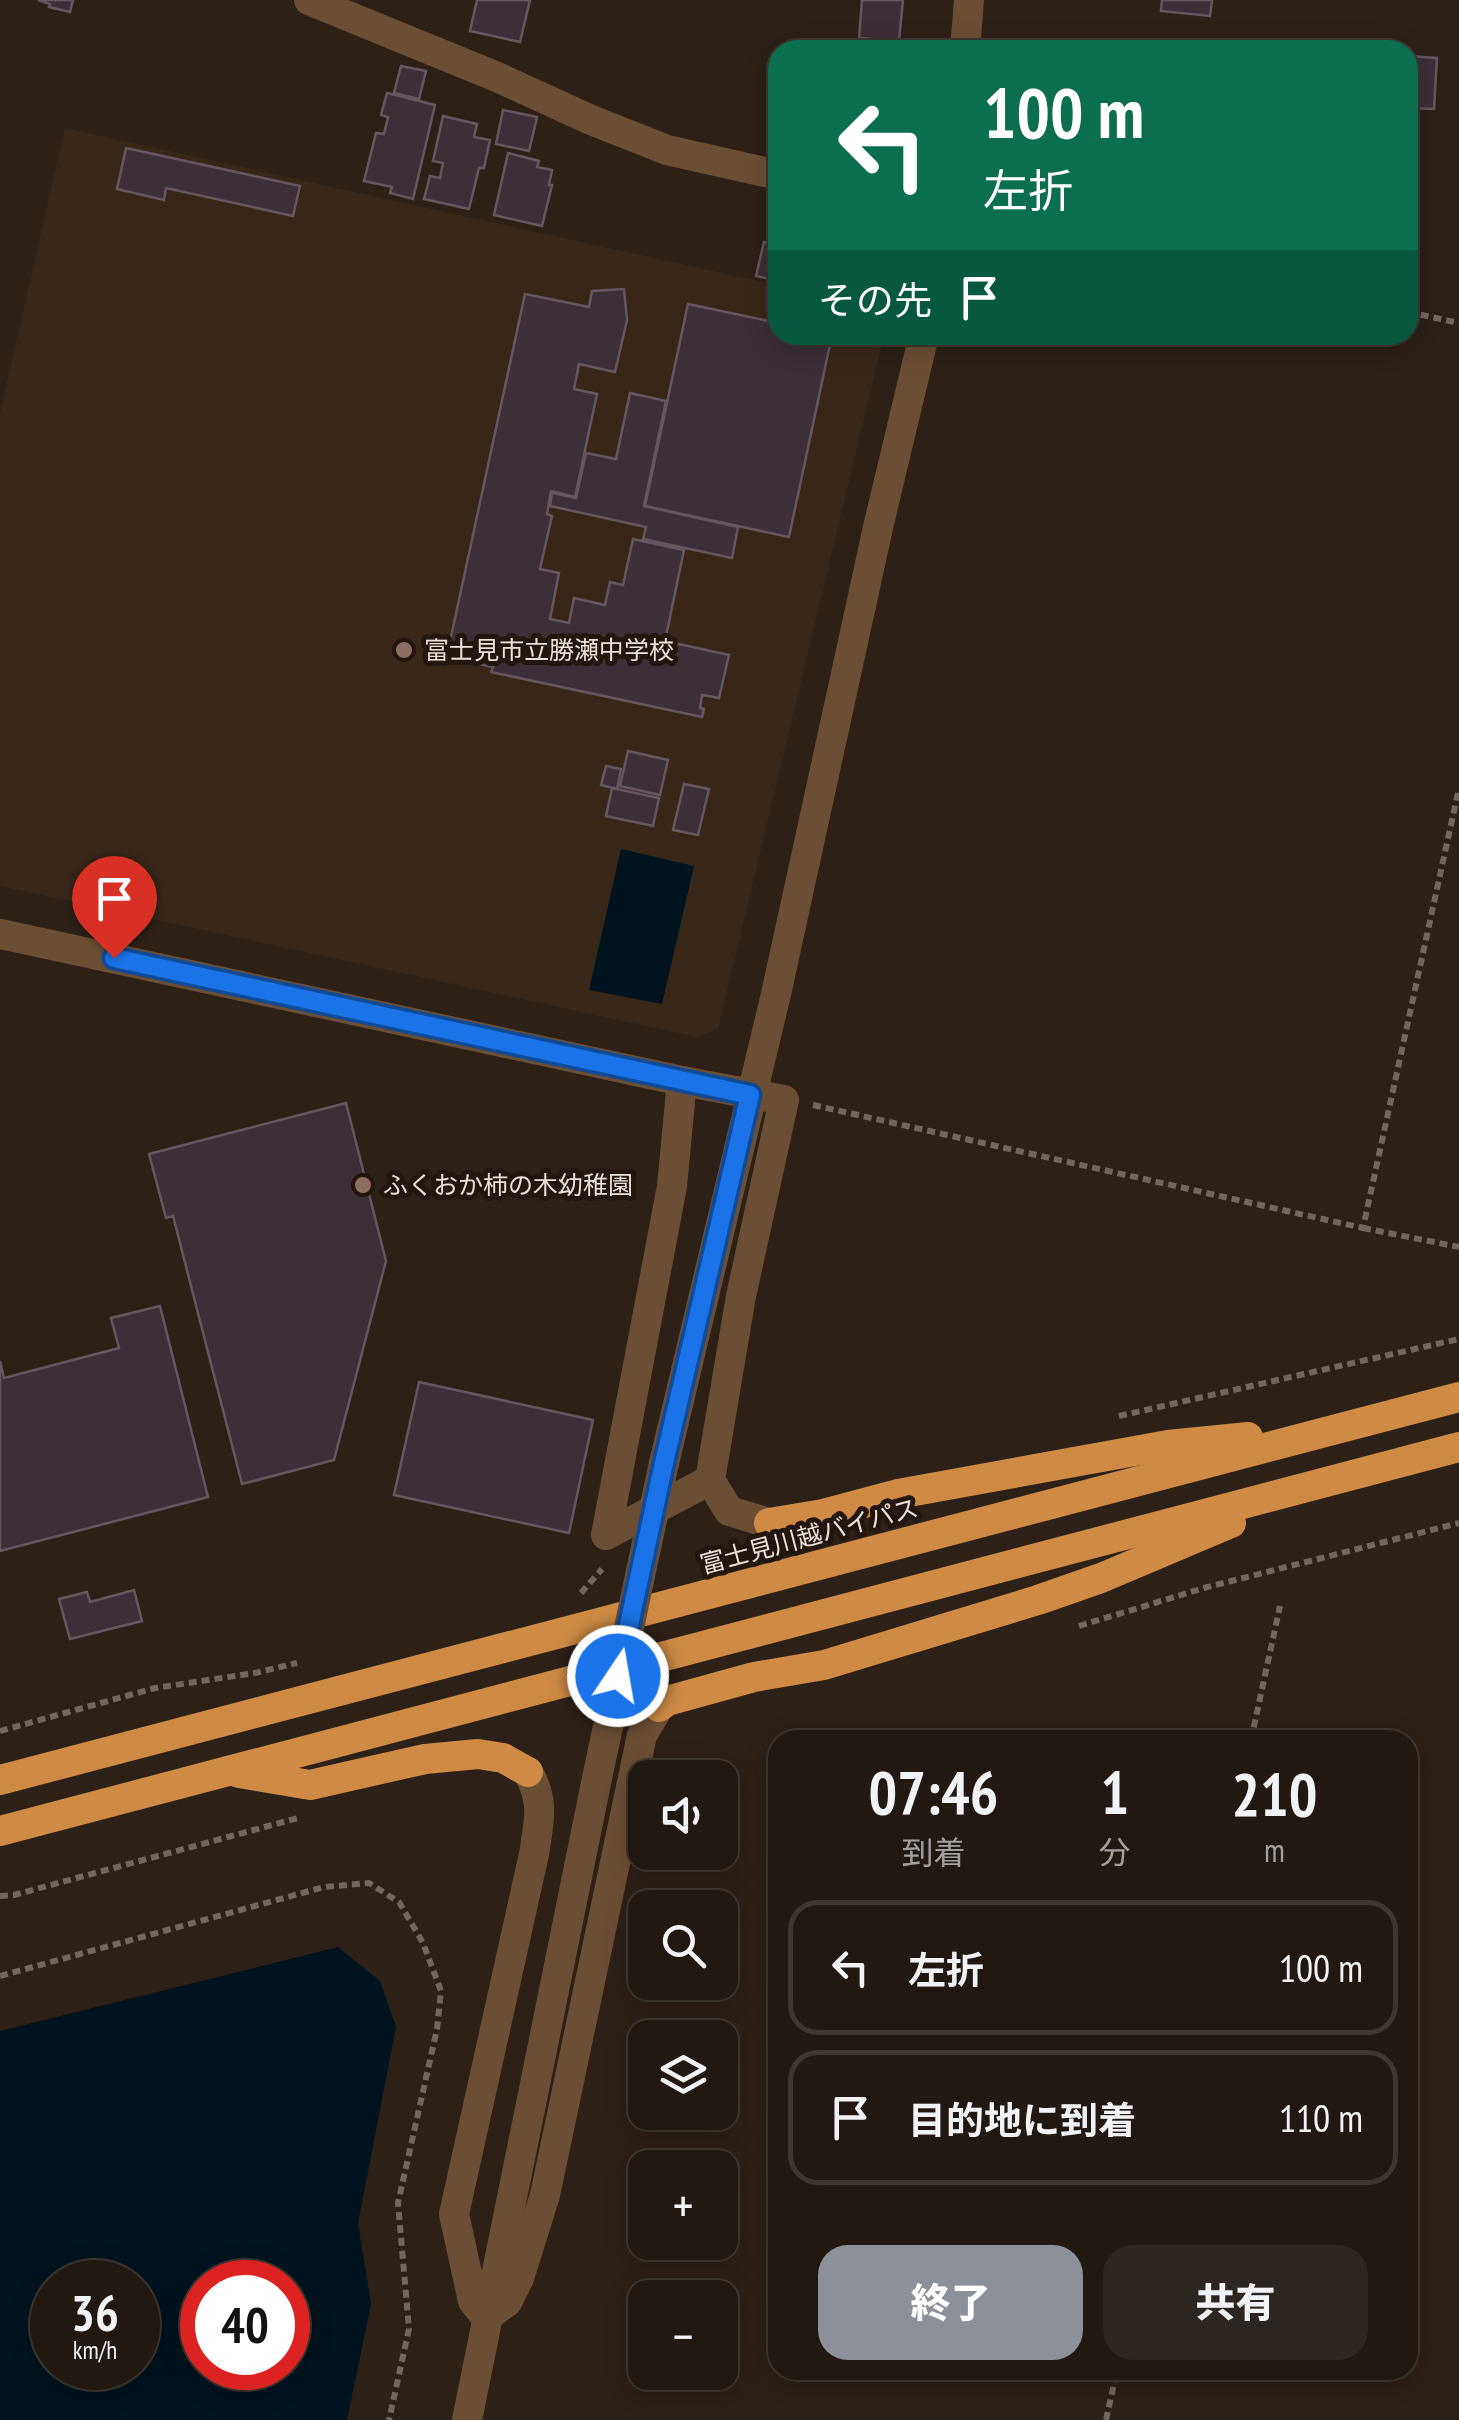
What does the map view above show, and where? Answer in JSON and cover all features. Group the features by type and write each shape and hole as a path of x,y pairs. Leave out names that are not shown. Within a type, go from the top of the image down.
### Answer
{"highway":[{"name":"富士見川越バイパス","path":"0,1780 1459,1397"},
{"path":"769,1523 823,1514 898,1494 1168,1445 1341,1428"},
{"path":"0,1831 1459,1447"},
{"path":"659,1707 667,1701 754,1677 824,1665 1038,1600 1101,1578 1331,1481"},
{"path":"228,1771 310,1785 425,1759 478,1754 503,1758 528,1772"}],"street":[{"path":"309,0 667,150 768,173"},
{"path":"966,40 969,0"},
{"path":"467,2420 664,1463 776,994 922,345"},
{"path":"0,934 682,1082 784,1100 740,1296 710,1480 730,1510 769,1523"},
{"path":"682,1082 672,1186 606,1535 710,1480"},
{"path":"486,2317 507,2302 519,2278 546,2195 642,1734 659,1707"},
{"path":"486,2317 472,2301 454,2214 534,1854 541,1810 538,1789 528,1772"},
{"path":"541,1810 622,1824"}],"path":[{"path":"1418,314 1459,323"},
{"path":"1363,1228 1459,788"},
{"path":"784,1100 1459,1247"},
{"path":"1253,1730 1280,1606"},
{"path":"0,1976 324,1887 369,1883 399,1902 423,1943 441,1991 438,2029 398,2203 409,2330 390,2420"},
{"path":"1106,2420 1114,2380"}],"shaded area":[{"name":"富士見市立勝瀬中学校","path":"65,128 768,283 768,345 882,345 718,1029 697,1037 0,886 0,413"}],"water":[{"path":"621,849 694,866 662,1004 589,990"},
{"path":"338,1947 380,1981 396,2027 358,2223 371,2304 347,2420 0,2420 0,2031"}],"building":[{"path":"38,0 73,0 70,12"},
{"path":"477,0 530,0 520,42 470,31"},
{"path":"862,0 903,0 899,40 859,38"},
{"path":"1162,0 1212,0 1210,16 1161,11"},
{"path":"1418,57 1437,58 1434,109 1418,108"},
{"path":"401,66 426,71 419,99 394,93"},
{"path":"387,93 435,105 413,199 390,193 392,187 364,181 376,133 384,134 388,117 381,115"},
{"path":"503,110 537,117 529,151 496,144"},
{"path":"443,116 477,124 474,137 490,140 469,209 424,199 430,176 440,178 443,163 433,161"},
{"path":"126,148 300,186 293,216 166,188 164,200 117,189"},
{"path":"508,153 539,161 537,167 552,170 542,226 494,215"},
{"path":"764,242 768,243 768,279 756,276"},
{"path":"624,289 627,320 615,372 579,364 574,389 597,394 575,497 551,491 547,514 552,516 540,569 559,573 550,619 569,623 574,598 605,605 610,582 623,585 633,539 684,550 665,641 729,655 719,698 702,695 702,717 491,672 493,667 446,660 525,294 589,307 592,291"},
{"path":"688,304 768,321 768,345 830,345 789,537 645,506"},
{"path":"630,393 666,401 644,506 738,527 732,558 643,539 646,527 550,506 552,493 576,498 586,453 616,459"},
{"path":"628,751 668,760 660,795 620,786"},
{"path":"606,766 621,769 617,789 601,785"},
{"path":"684,784 709,789 698,835 673,830"},
{"path":"612,788 659,798 653,826 606,816"},
{"path":"346,1103 386,1261 334,1460 242,1484 173,1216 166,1218 149,1154"},
{"path":"160,1306 208,1497 0,1551 0,1361 4,1378 119,1348 111,1318"},
{"path":"419,1382 593,1420 569,1533 394,1495"},
{"path":"134,1590 142,1621 70,1639 59,1599 87,1592 90,1602"}],"place":[{"name":"富士見市立勝瀬中学校","path":"404,650"},
{"name":"ふくおか柿の木幼稚園","path":"363,1185"}],"route":[{"path":"114,958 750,1095 618,1676"}]}
